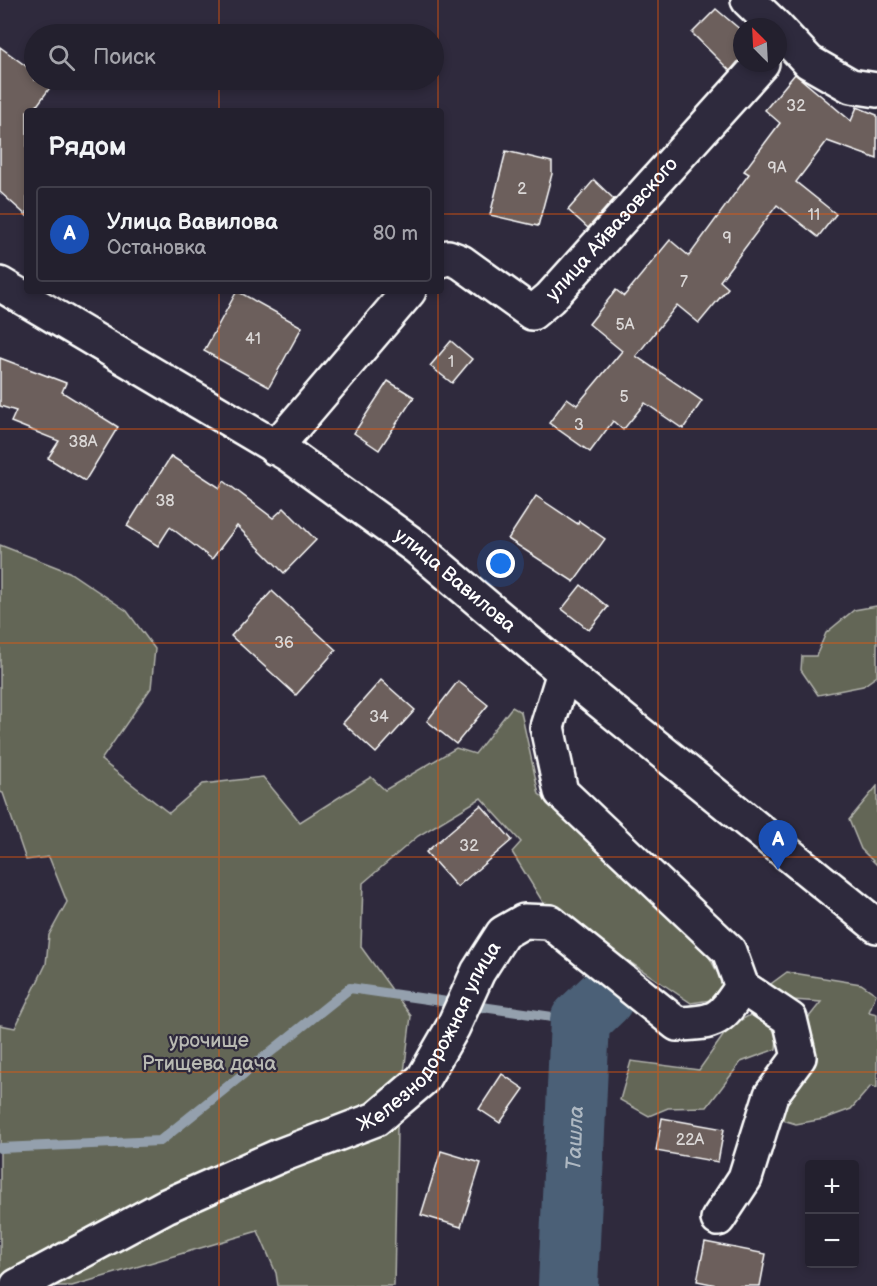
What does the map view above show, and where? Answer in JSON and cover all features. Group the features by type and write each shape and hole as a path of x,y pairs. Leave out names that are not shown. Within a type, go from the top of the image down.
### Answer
{"street":[{"path":"787,39 809,62 851,86 877,90"},
{"name":"улица Айвазовского","path":"444,259 448,257 461,262 532,313 550,298 754,72"},
{"name":"улица Вавилова","path":"0,284 289,455 416,547 564,672 877,927"},
{"path":"275,448 406,294"},
{"path":"564,672 547,727 561,792 729,951 742,987 790,1020 799,1057 771,1095 745,1178 718,1220"},
{"name":"Железнодорожная улица","path":"17,1286 166,1206 279,1156 376,1119 423,1079 453,1027 478,972 503,933 524,921 550,922 676,1024 702,1023 724,1014 742,987"}],"green space":[{"name":"урочище Ртищева дача","path":"0,545 69,572 127,611 155,649 151,688 101,760 169,813 203,784 263,777 300,822 371,777 385,790 456,748 475,754 512,707 521,712 539,794 698,936 724,985 711,1000 691,1003 544,904 512,852 521,842 481,798 418,836 363,883 361,947 411,1016 397,1129 394,1286 278,1286 276,1273 258,1231 72,1286 0,1286 0,1025 15,1028 46,964 49,935 67,902 49,857 26,860 3,793 0,792"},
{"path":"877,606 877,676 863,686 818,695 801,670 802,656 816,656 826,633 854,610"},
{"path":"877,786 877,865 861,849 849,820"},
{"path":"787,972 861,984 876,994 869,1012 877,1014 877,1088 871,1086 851,1109 824,1119 796,1124 776,1118 809,1068 805,1022 821,1002 793,1000 778,1027 776,1049 741,1062 707,1107 668,1108 649,1116 620,1100 631,1061 699,1070 730,1026 774,1002 768,986"}],"building":[{"path":"716,9 733,23 733,68 730,71 692,33"},
{"path":"0,47 24,65 24,90 48,90 35,108 24,108 24,213 0,192"},
{"path":"795,74 851,121 857,107 877,115 877,159 827,141 796,182 836,214 818,237 777,205 720,281 728,288 699,323 677,305 636,356 702,401 683,429 645,403 623,430 613,421 590,452 549,423 567,398 577,405 622,351 589,324 616,290 624,296 670,240 689,256 749,174 744,171 780,123 765,110"},
{"path":"506,151 552,162 552,174 538,226 490,215"},
{"path":"594,180 614,199 588,228 568,210"},
{"path":"235,294 242,294 302,327 269,387 204,351"},
{"path":"451,341 472,359 452,383 430,366"},
{"path":"0,358 66,383 62,392 118,427 85,481 48,458 59,441 11,422 16,411 0,406"},
{"path":"388,381 414,397 379,450 354,433"},
{"path":"171,456 220,488 224,481 273,518 284,508 316,540 284,573 237,526 212,559 170,527 158,546 127,526"},
{"path":"536,496 605,539 574,582 508,539"},
{"path":"581,585 608,607 589,630 562,609"},
{"path":"272,591 336,650 296,695 231,636"},
{"path":"381,680 415,710 376,753 343,723"},
{"path":"458,681 488,705 456,744 427,721"},
{"path":"481,805 512,840 457,887 426,852"},
{"path":"502,1074 524,1089 500,1123 479,1109"},
{"path":"662,1118 724,1129 718,1162 656,1151"},
{"path":"441,1151 481,1163 461,1227 421,1215"},
{"path":"705,1242 766,1254 760,1286 721,1286 697,1281"}],"waterway":[{"path":"0,1148 160,1141 350,988 580,1021"},
{"name":"Ташла","path":"568,1286 580,1021 604,998"}],"place":[{"name":"Улица Вавилова","path":"778,870"}]}
